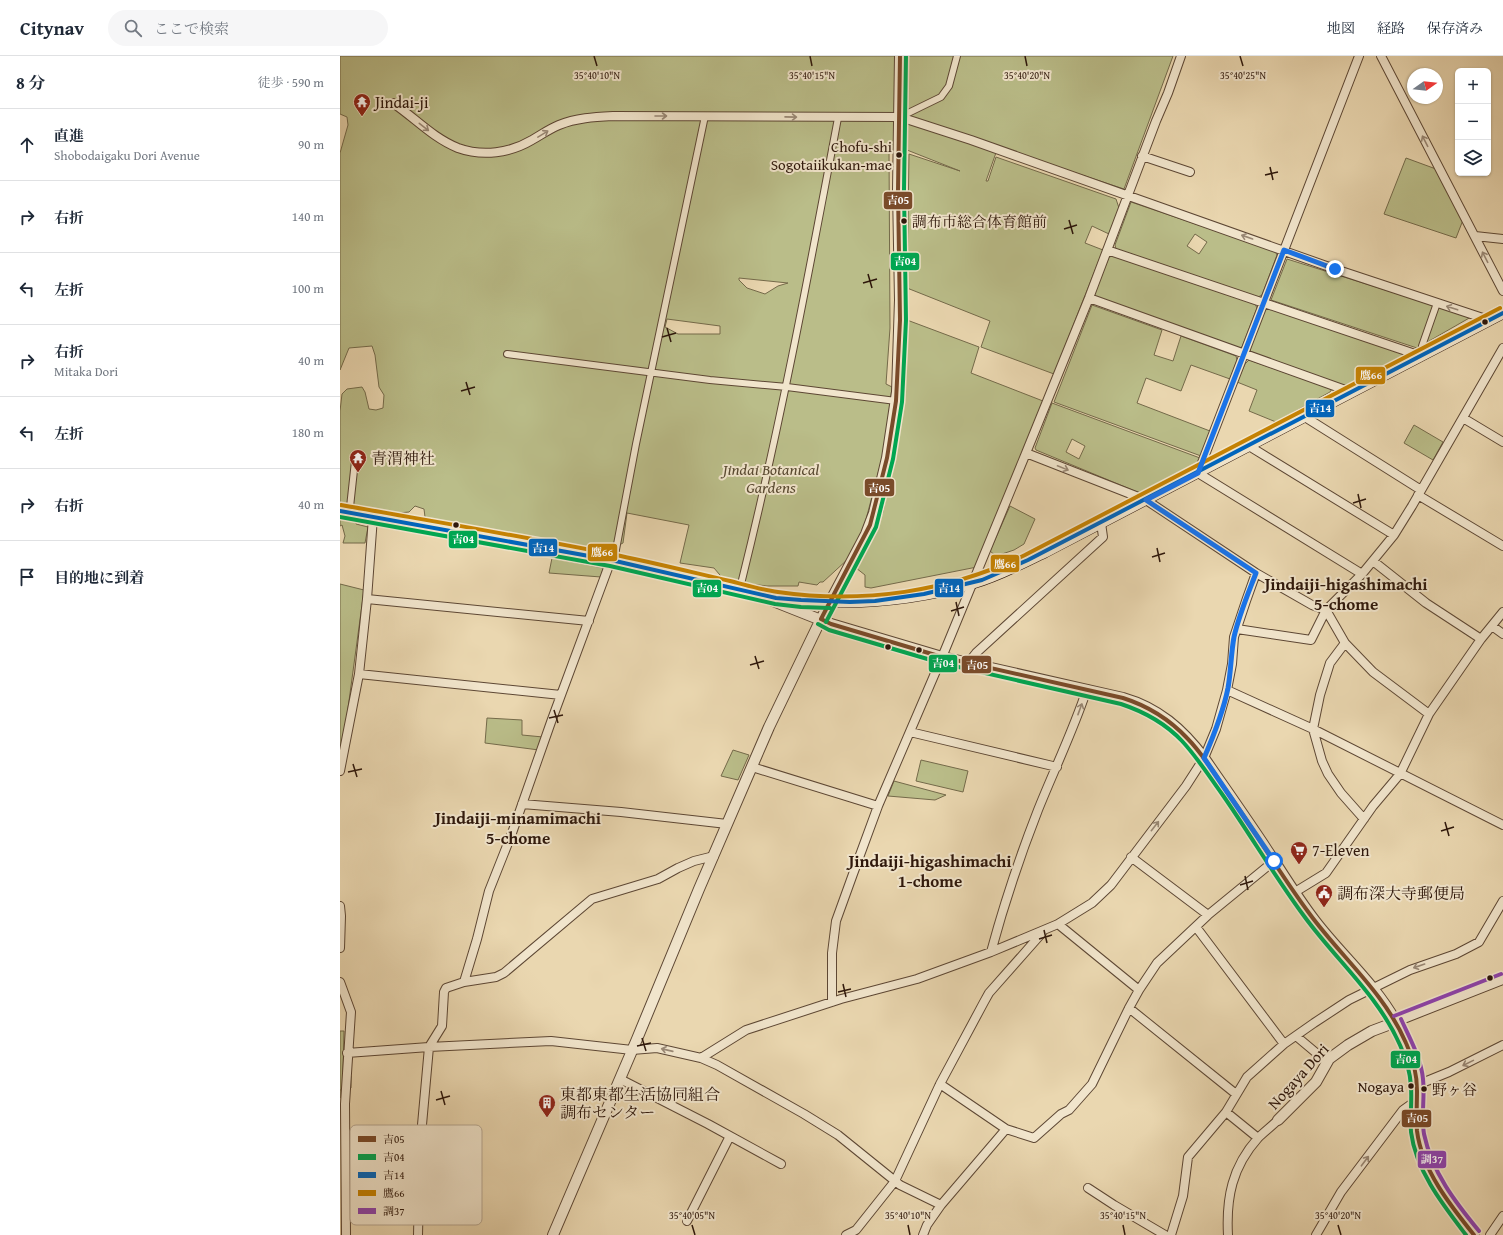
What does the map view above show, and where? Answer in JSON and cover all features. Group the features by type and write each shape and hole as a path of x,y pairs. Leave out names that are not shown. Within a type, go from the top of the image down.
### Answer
{"main road":[{"path":"345,509 373,517 613,558 751,592 801,601 830,602 905,598 973,583 1013,567 1305,417 1421,351 1503,313"}],"street":[{"path":"554,1235 699,889 769,727 821,619 870,525 887,458 896,401 900,320 898,190 900,56"},
{"path":"900,118 941,97 948,86 957,56"},
{"path":"832,1002 832,953 836,921 878,806 973,583 1089,298 1181,56"},
{"path":"1359,56 1198,473 1362,574"},
{"path":"1381,56 1503,291"},
{"path":"393,103 425,128 448,143 458,148 486,153 513,148 531,141 559,125 583,118 613,116 900,118 971,140 1335,269 1489,320"},
{"path":"464,982 490,891 561,695 613,558 705,116"},
{"path":"742,580 765,487 787,387 838,118"},
{"path":"1142,156 1190,172"},
{"path":"1475,236 1503,239"},
{"path":"1107,250 1264,303 1421,351 1437,303"},
{"path":"1089,298 1351,392"},
{"path":"1237,629 1311,640 1326,610 1362,574 1394,535 1503,348"},
{"path":"507,354 651,371 710,380 787,387 896,401"},
{"path":"1305,417 1503,546"},
{"path":"1463,418 1503,442"},
{"path":"1249,446 1394,535"},
{"path":"1026,453 1146,500 1256,573 1312,605 1326,610 1346,643 1373,672 1430,714"},
{"path":"345,509 355,461"},
{"path":"340,771 359,674 368,599 373,517"},
{"path":"968,663 976,653 1103,537 1101,523"},
{"path":"1373,561 1426,603 1481,639"},
{"path":"701,1058 746,1030 832,1002 917,979 991,952 1044,931 1092,903 1111,885 1186,786 1204,758 1216,729 1227,690 1232,664 1234,637 1256,573"},
{"path":"751,592 831,624 942,657 1134,701 1167,718 1185,734 1204,758 1314,920 1373,989 1396,1022 1406,1042 1413,1063 1417,1085 1413,1105 1418,1136 1428,1168 1434,1180 1451,1205 1474,1235"},
{"path":"368,599 589,621"},
{"path":"1294,892 1326,873 1373,806 1400,774 1430,714 1481,639 1503,612"},
{"path":"1492,626 1503,634"},
{"path":"1346,643 1330,663 1320,695 1313,729 1322,761 1334,785 1364,819"},
{"path":"359,674 561,695"},
{"path":"991,952 1018,863 1038,810 1073,728 1087,689"},
{"path":"1227,690 1313,729 1503,825"},
{"path":"910,732 1057,767"},
{"path":"752,767 878,806"},
{"path":"522,804 621,812 727,824"},
{"path":"422,1125 429,1046 442,1026 444,992 446,988 464,982 496,977 504,973 592,899 658,879 694,861 714,856"},
{"path":"1131,857 1208,915"},
{"path":"940,1084 1006,1129 1034,1138 1061,1114 1068,1110 1092,1084 1129,1008 1139,990 1158,963 1208,915 1274,861"},
{"path":"1170,1235 1183,1196 1188,1157 1226,1112 1247,1077 1284,1044 1349,1000 1410,970 1456,954 1479,942 1503,901"},
{"path":"340,906 340,948"},
{"path":"1058,924 1139,990"},
{"path":"1196,927 1284,1044"},
{"path":"846,1235 856,1230 896,1181 940,1084 989,992 1044,931"},
{"name":"Nogaya Dori","path":"1228,1235 1227,1212 1232,1183 1238,1167 1258,1138 1316,1082 1327,1062 1348,1045 1372,1031 1503,980"},
{"path":"340,982 351,1012 342,1104 346,1235"},
{"path":"1129,1008 1236,1094"},
{"path":"1296,1036 1327,1062"},
{"path":"347,1053 429,1046 551,1040 632,1050 657,1048 701,1058 717,1065 832,1131 900,1185 941,1205"},
{"path":"1417,1085 1448,1072 1503,1045"},
{"path":"620,1079 781,1164"},
{"path":"1316,1235 1341,1192 1403,1110 1413,1105"},
{"path":"1226,1112 1258,1138"},
{"path":"923,1235 927,1225 941,1205 1006,1129"},
{"path":"687,1221 730,1136"},
{"path":"1088,1188 1165,1235"},
{"path":"1490,1235 1503,1216"},
{"path":"418,1225 418,1235"}],"green space":[{"name":"Jindai Botanical Gardens","path":"340,56 1173,56 1124,189 998,147 986,181 988,181 996,157 1116,199 1119,208 1109,234 1092,226 1085,243 1103,250 1054,374 981,347 990,321 907,288 909,154 960,171 907,150 889,149 890,328 886,384 892,387 885,447 864,527 848,559 823,582 820,582 817,585 799,582 798,586 767,586 725,581 714,568 680,563 689,525 627,513 623,543 617,546 616,552 447,525 428,525 428,519 425,517 424,509 415,506 409,512 378,515 358,512 356,524 368,527 365,543 343,543 345,536 342,525 340,526 340,411 342,394 347,389 362,387 365,392 369,409 376,410 383,408 384,395 379,387 375,355 372,346 349,348 340,370 340,153 348,125 347,117 340,114","holes":["739,278 788,283 778,286 765,294 747,288 739,280","667,319 720,326 720,334 678,334 665,327"]},
{"path":"1406,158 1436,169 1463,220 1456,238 1384,214"},
{"path":"1131,202 1275,251 1277,255 1262,295 1258,297 1116,249 1115,245","holes":["1195,234 1207,242 1199,254 1187,246"]},
{"path":"1113,256 1255,304 1257,308 1242,347 1237,350 1098,299 1094,295 1109,257"},
{"path":"1287,259 1471,317 1417,348 1271,300"},
{"path":"1092,305 1162,330 1154,355 1173,361 1181,336 1236,356 1237,360 1230,379 1191,365 1181,391 1146,378 1137,403 1210,431 1201,456 1054,402"},
{"path":"1268,308 1404,354 1404,357 1345,386 1251,352 1250,349 1264,310"},
{"path":"907,320 979,347 971,373 1043,401 977,567 871,588 865,587 865,575 856,568 883,512 903,409"},
{"path":"1249,360 1332,389 1330,392 1276,422 1249,411 1257,390 1237,382 1245,364"},
{"path":"1052,403 1200,458 1197,466 1142,494 1036,450 1035,448","holes":["1072,439 1085,446 1079,459 1066,452"]},
{"path":"1414,425 1443,442 1433,460 1404,443"},
{"path":"1010,506 1035,519 1024,544 1014,550 996,556 990,551"},
{"path":"552,558 603,568 601,577 549,573"},
{"path":"340,584 364,590 346,723 341,748 340,748"},
{"path":"487,718 522,720 522,735 543,737 539,750 485,743"},
{"path":"733,750 749,755 738,780 721,776"},
{"path":"921,760 968,771 963,792 916,781"},
{"path":"894,781 946,795 935,800 888,796"},
{"path":"340,1031 344,1031 343,1072 351,1076 351,1088 340,1090"}],"transit line":[{"name":"吉05","path":"821,619 870,525 887,458 896,401 900,320 898,190 900,56"},
{"name":"吉04","path":"826,622 876,527 893,459 902,402 906,320 904,190 906,56"},
{"name":"鷹66","path":"341,505 611,554 772,591 810,595 841,596 904,592 966,578 996,568 1025,555 1500,308"},
{"name":"吉14","path":"340,511 611,560 776,598 850,602 875,601 924,594 982,580 1028,560 1503,313"},
{"name":"吉04","path":"340,517 610,566 775,604 830,608"},
{"name":"吉05","path":"821,619 831,624 942,657 1123,698 1158,714 1180,731 1207,762 1309,913 1374,991 1397,1025 1413,1060 1417,1085 1417,1131 1425,1159 1438,1186 1474,1235"},
{"name":"吉04","path":"818,624 829,630 941,663 1121,704 1162,723 1182,741 1208,774 1304,916 1356,978 1391,1027 1402,1050 1409,1070 1411,1092 1411,1132 1418,1160 1440,1200 1466,1235"},
{"name":"調37","path":"1394,1016 1501,974"},
{"name":"調37","path":"1401,1019 1415,1049 1422,1071 1423,1127 1428,1148 1439,1174 1453,1198 1479,1231"}],"place":[{"name":"Jindai-ji","path":"362,117"},
{"name":"Chofu-shi Sogotaiikukan-mae","path":"899,155"},
{"name":"調布市総合体育館前","path":"904,221"},
{"name":"青渭神社","path":"358,473"},
{"name":"7-Eleven","path":"1299,865"},
{"name":"調布深大寺郵便局","path":"1324,908"},
{"name":"Nogaya","path":"1411,1086"},
{"name":"野ヶ谷","path":"1424,1089"},
{"name":"東都東都生活協同組合 調布センター","path":"547,1118"}],"district":[{"name":"Jindaiji-higashimachi 5-chome","path":"1346,593"},
{"name":"Jindaiji-minamimachi 5-chome","path":"518,827"},
{"name":"Jindaiji-higashimachi 1-chome","path":"930,870"}],"route":[{"path":"1274,861 1204,758 1216,729 1227,690 1232,664 1234,637 1256,573 1146,500 1198,473 1284,250 1335,269"}]}
